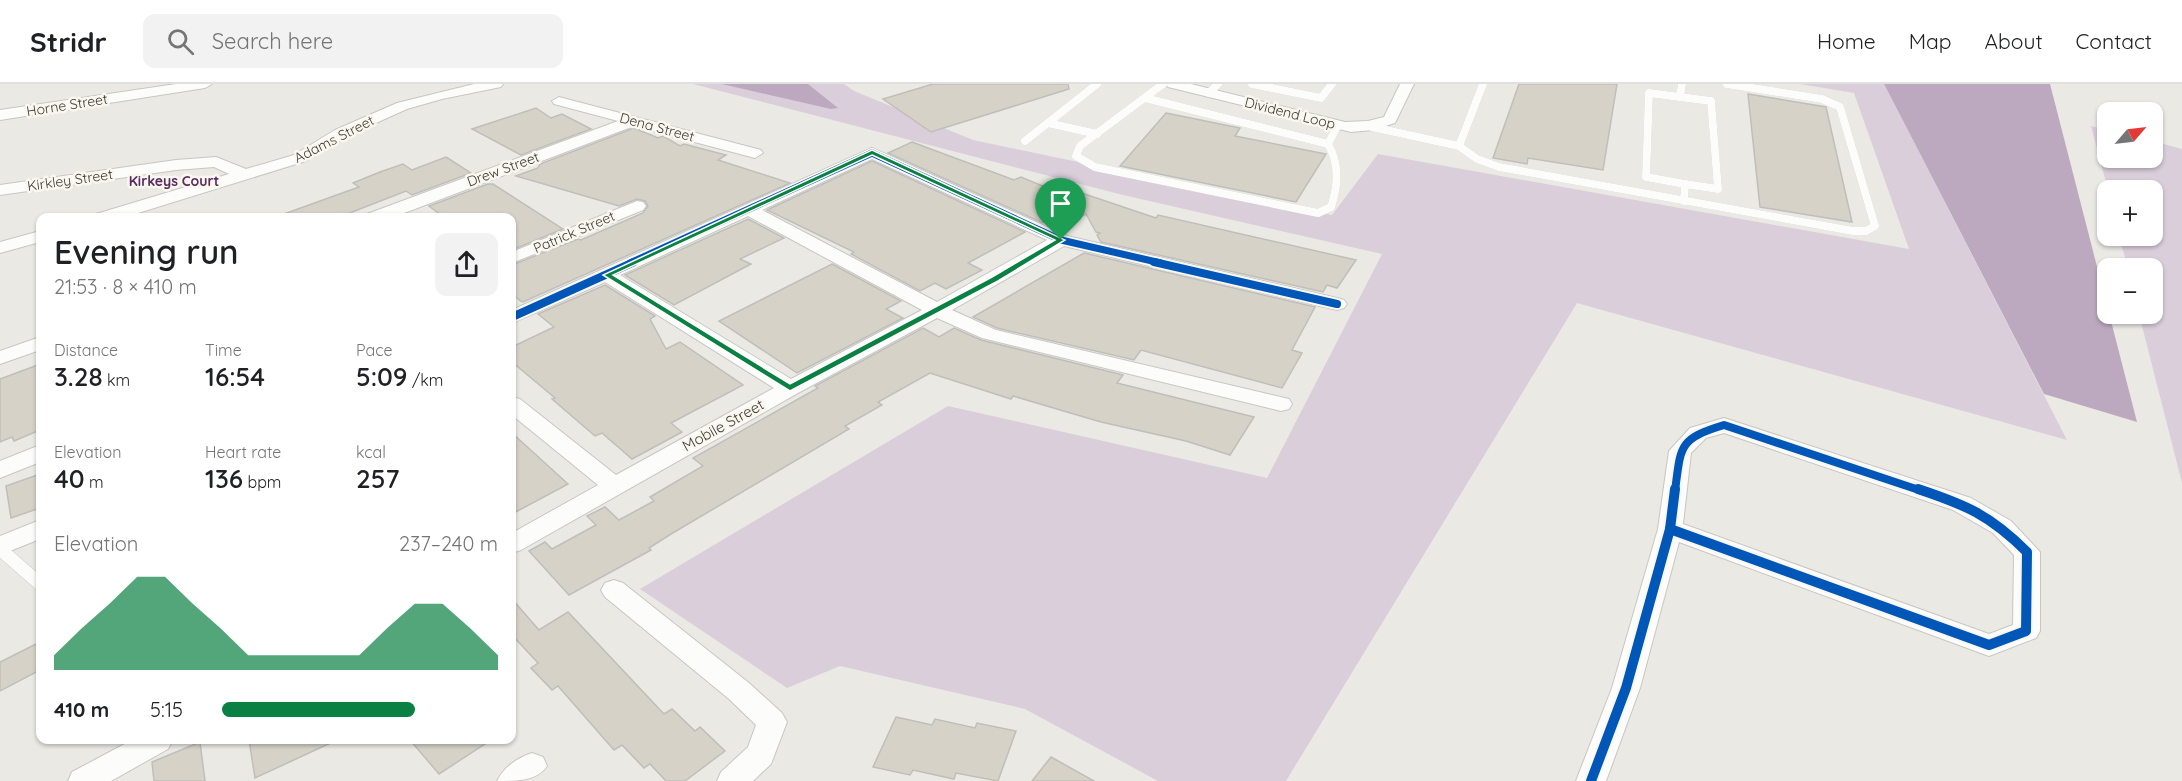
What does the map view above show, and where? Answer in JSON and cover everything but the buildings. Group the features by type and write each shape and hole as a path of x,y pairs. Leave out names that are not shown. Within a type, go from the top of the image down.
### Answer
{"street":[{"name":"Horne Street","path":"0,116 206,84"},
{"name":"Adams Street","path":"119,213 300,158 341,133 402,106 440,95 496,84"},
{"name":"Dividend Loop","path":"1173,84 1214,88 1338,124 1372,127"},
{"path":"1372,127 1390,120 1405,84"},
{"name":"Dena Street","path":"559,100 755,153"},
{"name":"Drew Street","path":"386,213 633,121"},
{"path":"516,315 872,153 1061,240 1337,304"},
{"name":"Kirkley Street","path":"0,190 176,165 216,162 244,175"},
{"name":"Patrick Street","path":"516,256 636,206"},
{"path":"748,209 937,310 989,334 1281,404"},
{"path":"0,248 36,237"},
{"name":"Mobile Street","path":"516,541 1061,240"},
{"path":"607,275 790,388"},
{"path":"0,358 36,344"},
{"path":"516,407 614,486"},
{"path":"1591,781 1626,688 1670,529 1680,451 1698,433 1724,425 1962,504 2002,527 2027,552 2026,631 1989,645 1670,529"},
{"path":"0,470 36,455"},
{"path":"0,548 36,531"},
{"path":"614,590 739,692 772,722 760,755 732,781"},
{"path":"82,781 151,744"}],"lane":[{"path":"1025,141 1097,84"},
{"path":"1145,98 1328,144 1336,155 1337,194 1331,207 1318,213 1095,167 1076,156 1080,146 1163,84"},
{"path":"1252,84 1321,98 1332,84"},
{"path":"1459,146 1483,84"},
{"path":"1680,97 1682,84"},
{"path":"1372,127 1459,146 1479,161 1499,167 1853,231 1866,231 1875,226 1840,107 1822,99 1727,84"},
{"path":"1649,93 1680,97 1711,101 1718,189 1646,177 1649,93"},
{"path":"1048,123 1096,134"},
{"path":"1328,144 1338,124"},
{"path":"1684,201 1685,184"},
{"path":"0,548 36,580"}],"shaded area":[{"path":"693,84 844,84 854,91 973,140 1332,215 1378,154 1909,249 1854,93 1800,84 1884,84 2067,440 1577,303 1286,781 1158,781 1025,709 840,666 787,688 640,589 948,406 1267,478 1382,254 1123,195"},
{"path":"722,84 808,84 838,108 831,109"},
{"path":"1884,84 2050,84 2097,267 2097,324 2112,324 2137,422 2044,394"},
{"path":"2091,126 2097,128 2097,149"},
{"path":"2163,144 2182,149 2182,483 2142,324 2163,324 2163,258 2125,258 2122,246 2163,246 2163,180 2105,180 2102,168 2163,168"}],"cycle path":[{"path":"516,315 872,153 1061,240 1337,304"},
{"path":"1591,781 1626,688 1670,529 1680,451 1698,433 1724,425 1962,504 2002,527 2027,552 2026,631 1989,645 1670,529"}],"district":[{"name":"Kirkeys Court","path":"174,181"}],"route":[{"path":"872,153 1061,240 995,279 790,388 607,275 872,153"}]}
